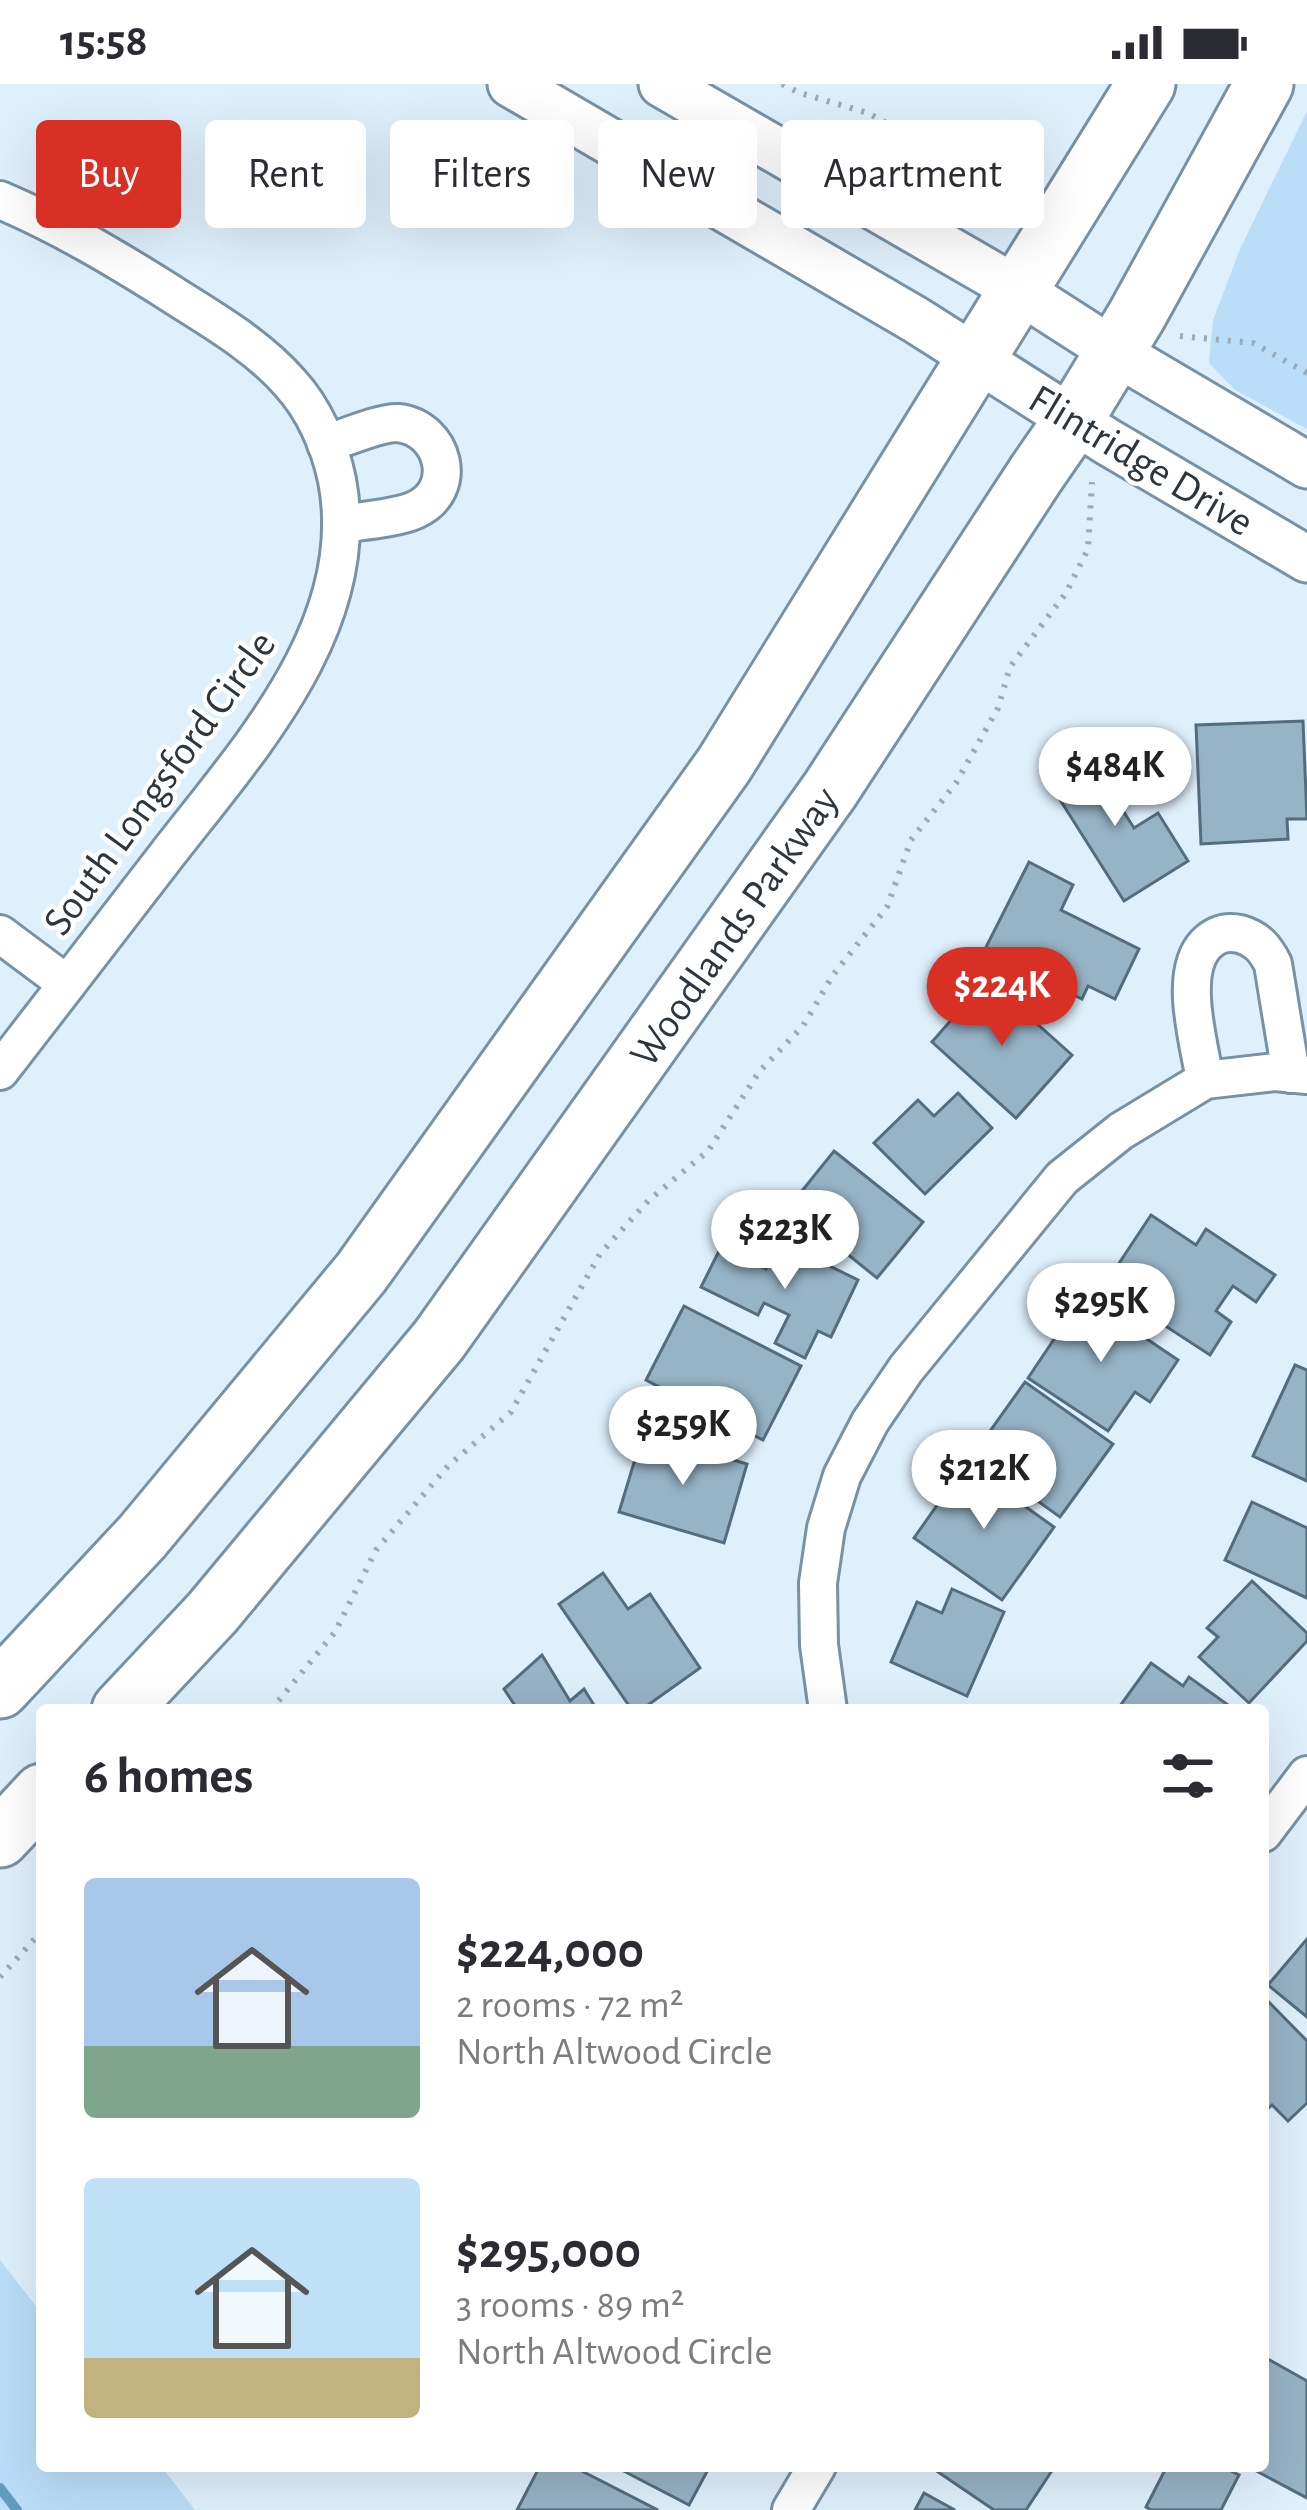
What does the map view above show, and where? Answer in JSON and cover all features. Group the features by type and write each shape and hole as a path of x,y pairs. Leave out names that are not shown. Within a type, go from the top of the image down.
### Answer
{"main road":[{"path":"0,1689 142,1537 361,1273 724,765 1146,84"},
{"name":"Woodlands Parkway","path":"127,1704 212,1613 439,1340 830,790 1036,474 1091,430 1115,352 1264,84"},
{"path":"0,1838 36,1799"}],"street":[{"name":"Flintridge Drive","path":"511,84 977,358 1307,560"},
{"name":"Flintridge Drive","path":"662,84 1020,291 1307,465"},
{"name":"South Longsford Circle","path":"0,200 95,245 243,340 292,384 332,458 341,504 333,593 316,639 280,703 0,1071"},
{"path":"326,444 395,422 422,430 443,466 438,490 416,510 341,524"},
{"path":"827,1704 819,1645 818,1583 826,1528 842,1476 870,1422 934,1334 1062,1178 1121,1131 1205,1080 1275,1072 1299,1075 1273,964 1265,948 1229,932 1214,937 1198,952 1190,986 1205,1080"},
{"path":"0,934 68,984"},
{"path":"1269,1825 1307,1775"},
{"path":"791,2510 813,2472"}],"path":[{"path":"276,1704 334,1632 376,1550 448,1466 511,1412 600,1254 648,1201 708,1151 759,1072 803,1026 833,974 886,908 910,840 956,783 998,708 1010,667 1066,593 1088,549 1091,430"},
{"path":"0,1977 36,1938"}],"shaded area":[{"path":"1307,111 1307,429 1235,390 1209,363 1213,320 1240,249"},
{"path":"0,2260 36,2306 36,2472 166,2472 195,2510 0,2510"}],"building":[{"path":"1303,721 1307,819 1287,819 1288,839 1201,844 1196,725"},
{"path":"1085,751 1134,828 1158,813 1188,861 1124,901 1045,776"},
{"path":"1029,862 1073,885 1061,910 1139,949 1115,999 1088,986 1082,999 984,951"},
{"path":"987,979 1072,1055 1016,1118 932,1042"},
{"path":"958,1093 992,1128 925,1194 874,1143 918,1100 934,1116"},
{"path":"834,1151 923,1222 877,1278 789,1207"},
{"path":"1151,1215 1196,1245 1206,1229 1275,1275 1256,1302 1233,1286 1216,1311 1231,1322 1210,1355 1104,1286"},
{"path":"779,1241 858,1280 831,1337 818,1331 805,1358 775,1343 789,1315 764,1303 758,1315 701,1287 721,1247 766,1269"},
{"path":"1083,1296 1178,1360 1150,1402 1135,1392 1108,1431 1028,1378"},
{"path":"684,1306 801,1366 763,1440 646,1380"},
{"path":"1295,1365 1307,1370 1307,1481 1253,1456"},
{"path":"1025,1382 1113,1444 1060,1517 973,1455"},
{"path":"643,1433 747,1464 724,1543 619,1512"},
{"path":"966,1464 1054,1527 1002,1600 914,1538"},
{"path":"1252,1502 1307,1528 1307,1598 1225,1560"},
{"path":"603,1573 628,1609 650,1594 700,1668 649,1704 628,1704 559,1604"},
{"path":"1252,1581 1307,1633 1307,1641 1249,1703 1199,1657 1218,1637 1207,1628"},
{"path":"952,1589 1004,1612 967,1696 891,1662 917,1602 942,1613"},
{"path":"542,1655 570,1701 584,1689 593,1704 514,1704 504,1689"},
{"path":"1151,1663 1183,1686 1189,1677 1227,1704 1121,1704"},
{"path":"1307,1939 1307,2017 1269,1984"},
{"path":"1269,2002 1307,2041 1307,2103 1288,2121 1272,2105 1269,2108"},
{"path":"1269,2360 1307,2381 1307,2498 1258,2472 1269,2472"},
{"path":"537,2472 584,2472 658,2510 517,2510"},
{"path":"626,2472 707,2472 689,2505"},
{"path":"938,2472 1051,2472 1026,2510 994,2510"},
{"path":"1164,2472 1239,2475 1221,2510 1146,2507"},
{"path":"924,2493 955,2510 915,2510"}],"waterway":[{"path":"0,2488 17,2510"}]}
